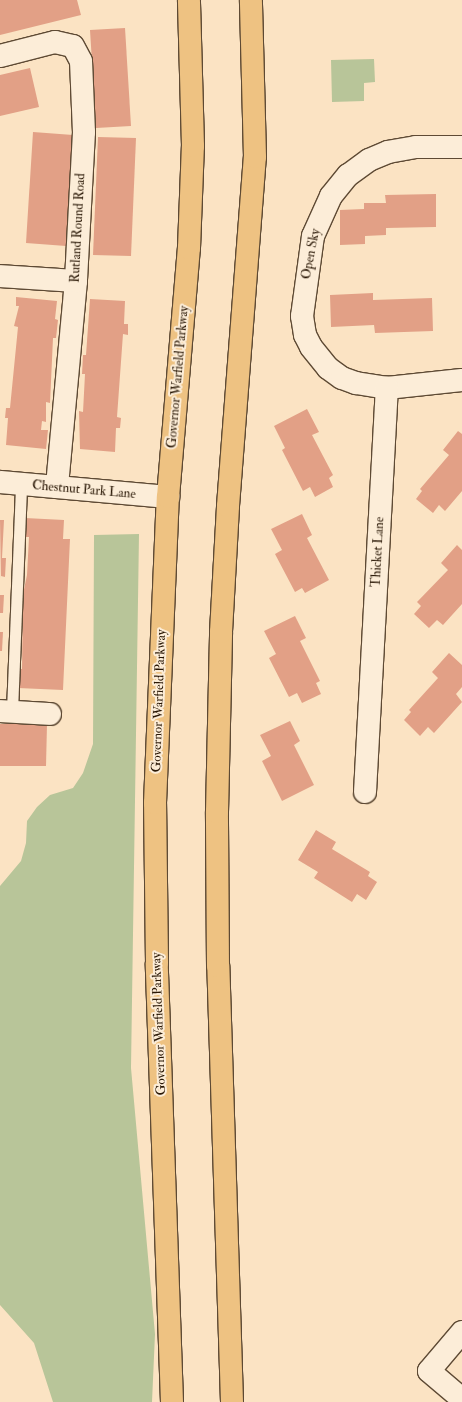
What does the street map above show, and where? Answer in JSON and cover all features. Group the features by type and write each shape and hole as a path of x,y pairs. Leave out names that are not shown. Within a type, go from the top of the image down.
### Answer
{"main road":[{"name":"Governor Warfield Parkway","path":"172,1402 157,963 156,803 168,497 189,248 194,146 189,0"},
{"path":"232,1402 218,966 217,812 221,632 228,506 255,158 251,0"}],"street":[{"name":"Rutland Round Road","path":"0,56 54,42 73,46 81,61 84,132 76,281 56,487"},
{"name":"Open Sky","path":"387,388 356,383 342,378 323,363 305,335 302,316 313,236 330,196 348,175 369,160 388,152 416,147 462,147"},
{"path":"0,276 76,281"},
{"path":"387,388 462,380"},
{"name":"Thicket Lane","path":"365,792 387,388"},
{"name":"Chestnut Park Lane","path":"0,482 168,497"},
{"path":"6,711 50,714"},
{"path":"462,1332 429,1371 462,1399"}],"lane":[{"path":"6,711 21,484"}],"green space":[{"path":"374,59 375,82 364,83 364,101 332,102 331,60"},
{"path":"139,534 131,1068 155,1334 152,1402 53,1402 34,1343 0,1305 0,886 21,861 26,843 27,821 37,807 50,795 73,788 83,773 93,744 94,535"}],"building":[{"path":"0,0 77,0 81,15 0,35"},
{"path":"125,28 131,126 96,128 90,30"},
{"path":"30,68 39,107 0,116 0,75"},
{"path":"33,132 73,135 66,246 26,243"},
{"path":"98,137 136,138 131,256 93,255"},
{"path":"436,194 436,227 386,228 386,235 365,236 365,244 340,245 340,210 364,209 364,203 386,203 385,195"},
{"path":"373,293 373,300 432,298 433,331 375,333 374,325 331,327 330,295"},
{"path":"16,297 57,301 55,319 58,320 56,338 53,338 50,403 46,402 46,422 42,421 41,430 48,430 46,449 6,445 8,418 5,418 6,408 10,408 18,327 14,326 19,306 16,306"},
{"path":"90,299 125,301 124,324 128,324 128,335 123,334 117,417 121,418 120,428 116,428 115,452 80,449 79,411 83,412 85,374 82,374 83,355 86,355"},
{"path":"307,409 319,432 312,435 333,475 329,478 333,487 315,497 310,487 303,491 282,450 285,448 274,426"},
{"path":"458,431 462,434 462,491 445,511 439,505 433,513 416,499 422,491 420,489 449,455 443,450"},
{"path":"302,514 312,535 307,538 329,580 305,593 302,588 295,592 275,554 282,550 271,529"},
{"path":"25,518 64,520 63,539 70,539 63,690 18,688 20,669 22,669 23,594 27,575 29,537 24,537"},
{"path":"0,520 4,520 2,558 6,558 5,577 1,576 1,580"},
{"path":"457,545 462,550 462,604 443,625 437,620 429,628 414,614 421,606 417,602 448,570 441,563"},
{"path":"0,595 4,595 3,613 0,613"},
{"path":"295,616 306,638 300,641 320,681 316,683 321,694 302,703 297,693 289,697 269,658 276,654 264,631"},
{"path":"0,632 3,632 2,651 0,651"},
{"path":"449,653 462,665 462,687 456,694 462,702 434,733 428,727 420,736 404,720 411,712 409,710 438,678 432,672"},
{"path":"290,721 300,741 294,745 314,785 282,801 262,761 271,756 260,735"},
{"path":"0,724 47,724 46,766 0,766"},
{"path":"316,830 336,842 332,849 370,872 368,876 377,882 366,900 357,894 352,902 314,878 318,872 298,860"}]}
